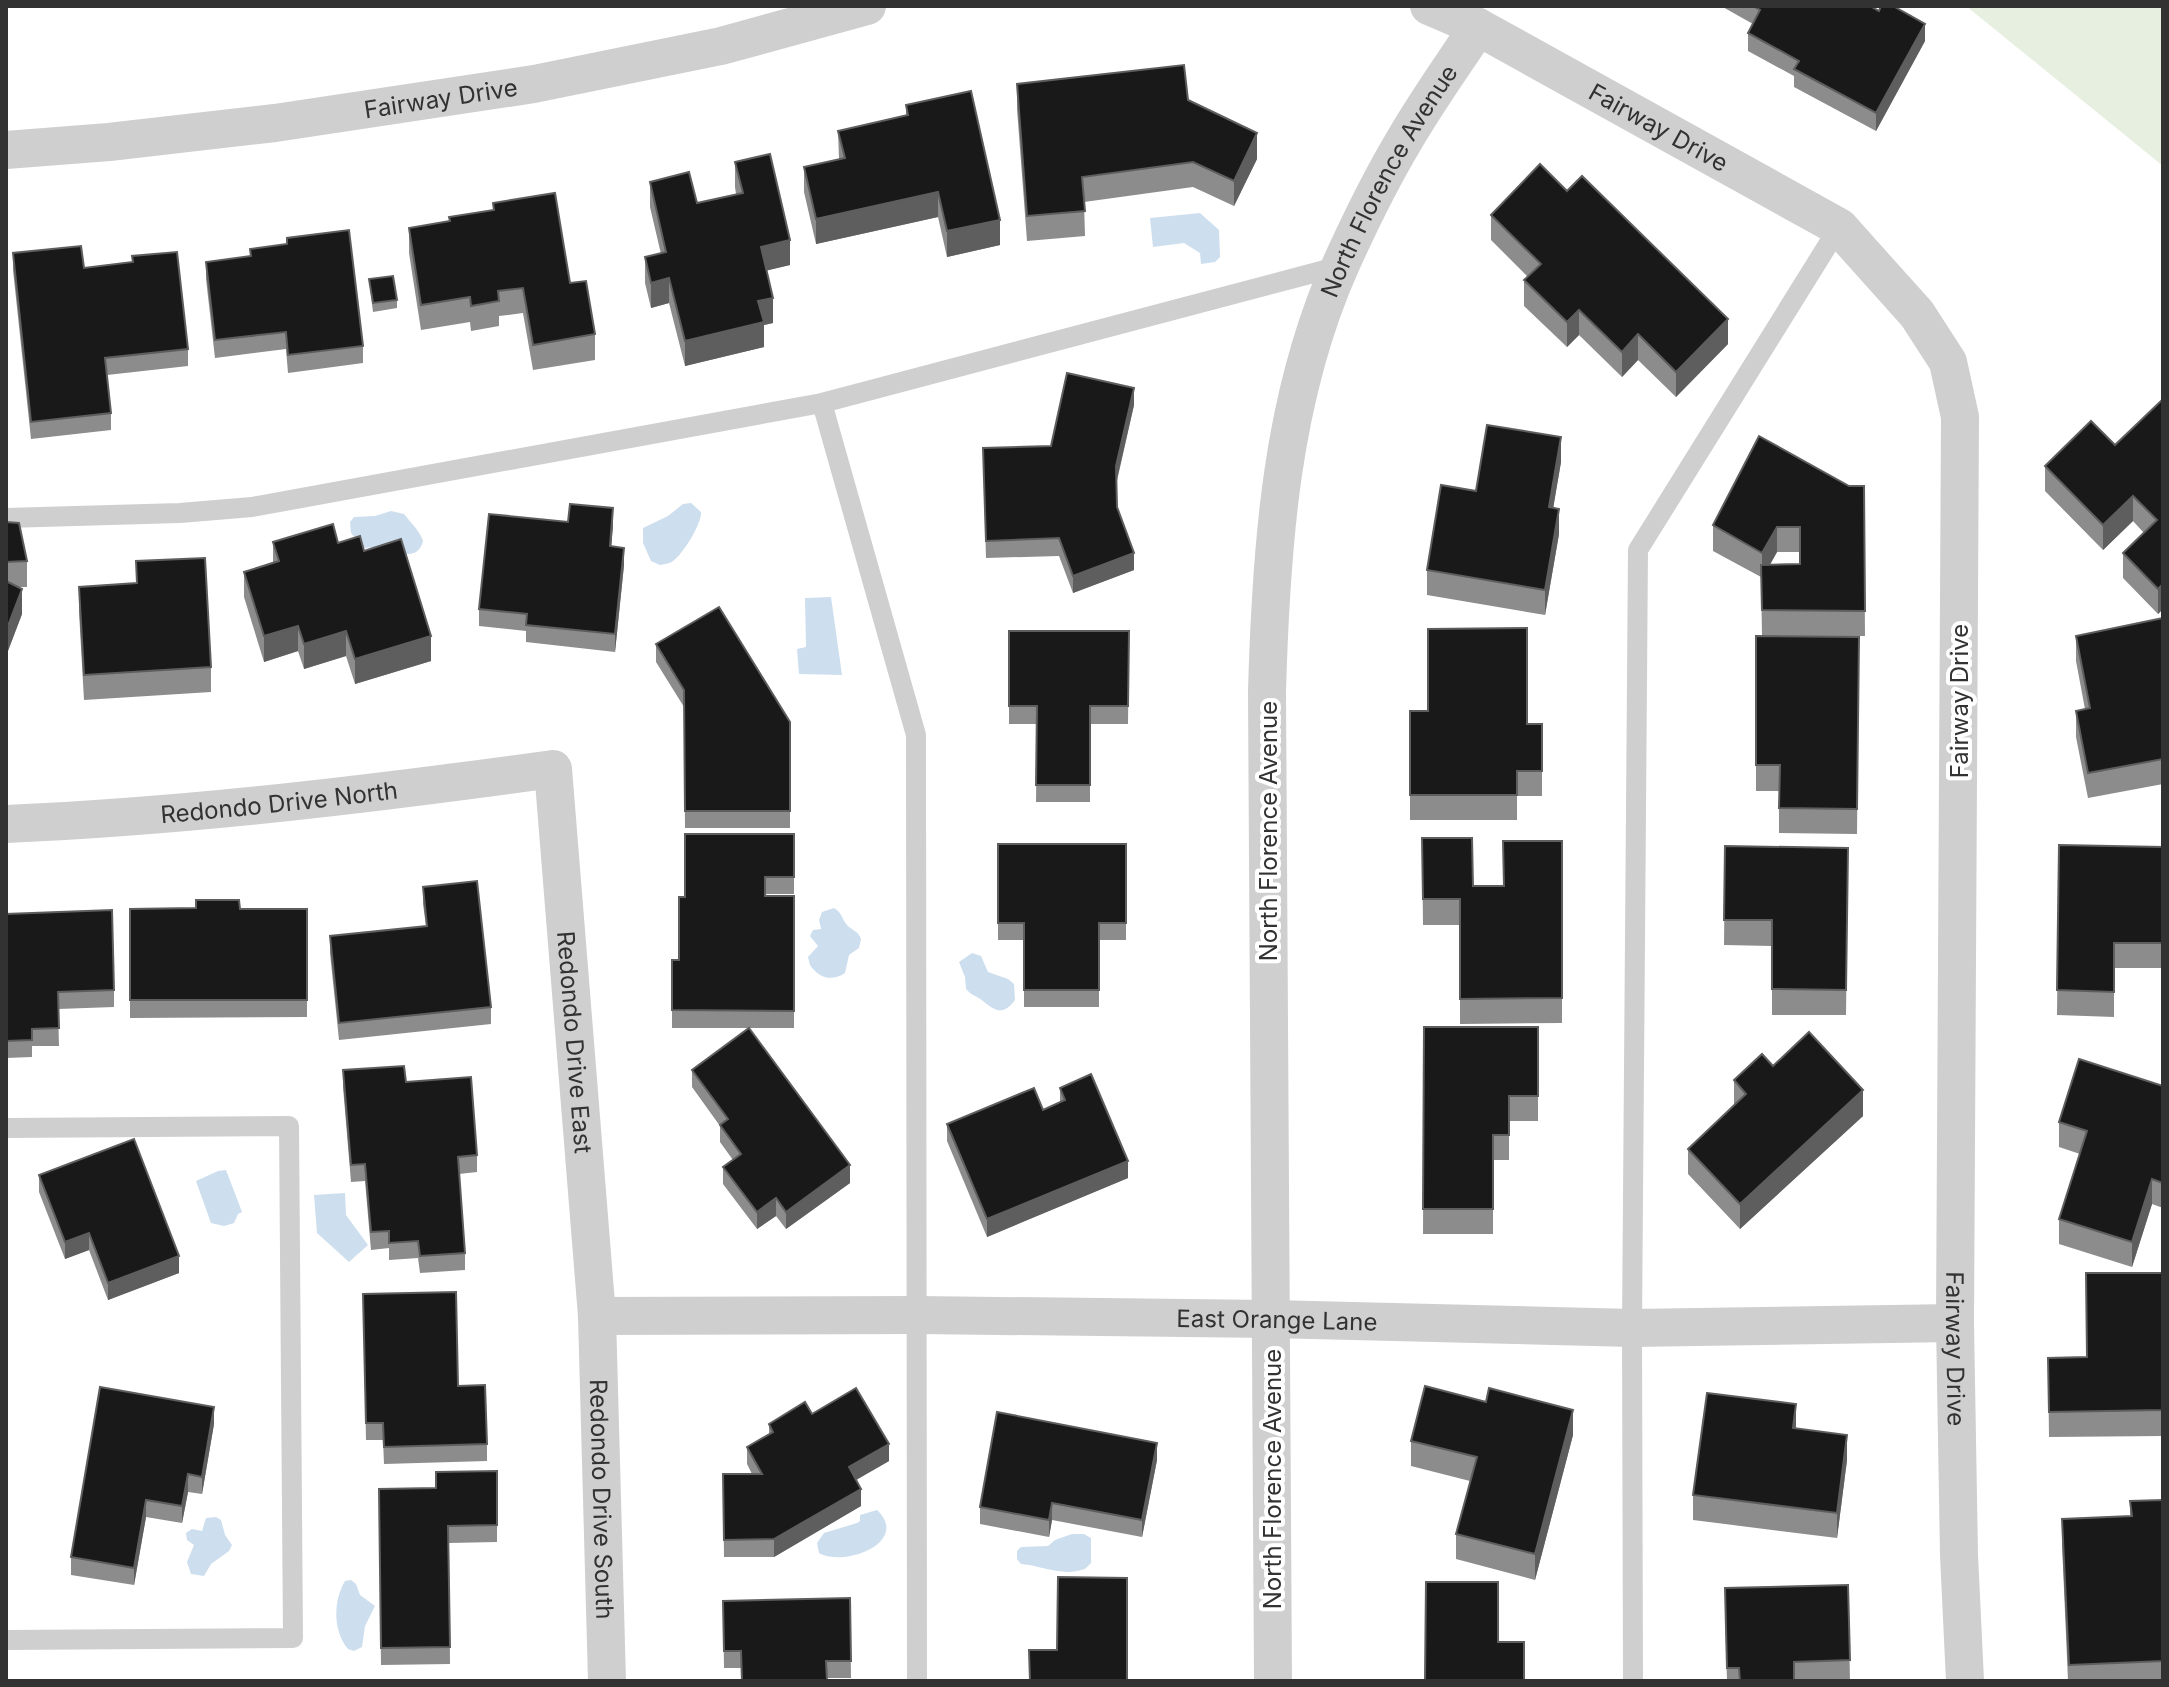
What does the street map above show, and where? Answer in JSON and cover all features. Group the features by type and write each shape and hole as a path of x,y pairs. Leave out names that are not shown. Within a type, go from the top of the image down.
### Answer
{"street":[{"name":"Fairway Drive","path":"6,150 275,123 534,84 721,46 867,6"},
{"name":"Fairway Drive","path":"1429,6 1478,27 1839,227 1917,314 1948,362 1960,417 1955,1323 1959,1555 1965,1681"},
{"name":"North Florence Avenue","path":"1273,1681 1267,708 1270,596 1277,508 1287,445 1314,339 1340,266 1404,140 1478,27"},
{"name":"Redondo Drive North","path":"6,824 255,807 553,769"},
{"name":"Redondo Drive East","path":"553,769 597,1316"},
{"name":"East Orange Lane","path":"597,1316 918,1315 1271,1319 1632,1328 1955,1323"},
{"name":"Redondo Drive South","path":"597,1316 607,1681"}],"lane":[{"path":"1633,1681 1632,1328 1638,550 1839,227"},
{"path":"6,518 180,513 252,507 822,403 1340,266"},
{"path":"822,403 916,735 917,1681"},
{"path":"6,1128 289,1126 293,1638 6,1640"}],"shaded area":[{"path":"1966,6 2163,6 2163,166"}],"water":[{"path":"1200,213 1219,230 1220,257 1215,262 1201,264 1200,253 1184,243 1153,247 1150,218"},
{"path":"691,503 701,512 687,545 670,563 660,565 651,561 643,543 643,528 668,516 683,504"},
{"path":"391,511 404,514 420,534 423,541 416,552 406,554 380,547 363,548 351,533 350,522 354,517"},
{"path":"831,597 842,675 799,674 797,649 806,647 805,598"},
{"path":"834,908 861,939 859,948 849,955 845,973 830,978 821,976 810,965 808,957 818,946 810,936 813,930 821,929 819,920 822,912"},
{"path":"972,953 981,956 988,972 1014,984 1015,1000 1007,1008 995,1009 966,989 959,962"},
{"path":"226,1170 242,1212 234,1223 224,1226 211,1223 196,1181"},
{"path":"345,1193 346,1215 368,1245 349,1262 317,1233 314,1195"},
{"path":"877,1510 885,1522 886,1532 880,1542 870,1549 843,1557 819,1553 817,1543 824,1533 857,1523 860,1515"},
{"path":"206,1518 221,1520 232,1545 229,1551 211,1564 204,1576 191,1574 187,1562 194,1545 187,1540 186,1533 192,1529 202,1531"},
{"path":"1072,1534 1084,1534 1091,1538 1091,1563 1085,1569 1060,1571 1021,1564 1017,1559 1017,1551 1021,1547 1048,1546"},
{"path":"351,1580 360,1595 375,1606 365,1626 362,1647 354,1651 343,1642 336,1616 341,1589 345,1581"}],"building":[{"path":"1753,6 1870,6 1879,11 1881,6 1893,6 1925,24 1876,113 1794,69 1799,61 1748,33 1760,10"},
{"path":"1184,65 1188,100 1257,133 1234,181 1193,162 1082,177 1085,211 1027,216 1017,84"},
{"path":"971,91 1000,220 947,231 938,192 816,219 804,167 845,158 838,131 908,115 906,105"},
{"path":"770,154 790,240 761,247 773,298 758,301 764,322 685,341 669,278 651,283 645,257 666,252 650,182 689,172 697,203 743,193 735,162"},
{"path":"1540,164 1567,191 1582,176 1728,319 1676,372 1638,334 1622,352 1579,310 1567,322 1524,280 1541,264 1491,215"},
{"path":"555,193 570,283 586,281 595,334 533,345 523,288 498,291 499,301 471,306 470,297 421,305 409,228 450,221 449,217 494,210 493,203"},
{"path":"349,230 363,346 288,355 286,332 215,340 206,262 251,256 250,249 287,244 287,238"},
{"path":"81,246 84,268 133,262 132,256 177,252 188,349 105,358 111,413 31,422 13,253"},
{"path":"393,276 397,300 373,303 369,279"},
{"path":"1067,373 1134,388 1116,466 1117,507 1134,553 1073,576 1059,538 986,541 983,448 1051,446"},
{"path":"2163,399 2163,584 2158,589 2123,553 2157,520 2133,496 2103,525 2045,466 2091,421 2115,445"},
{"path":"1487,425 1561,437 1549,507 1559,509 1545,590 1427,570 1441,485 1476,491"},
{"path":"1759,436 1849,486 1864,486 1865,611 1762,610 1761,565 1800,564 1800,527 1777,527 1762,553 1713,525"},
{"path":"570,504 613,508 610,546 624,548 615,634 526,625 527,614 479,609 489,514 568,522"},
{"path":"6,522 19,523 27,561 6,562"},
{"path":"333,524 338,543 360,536 364,551 401,539 431,636 355,659 346,631 304,644 298,626 264,636 244,572 279,561 273,542"},
{"path":"205,558 211,667 84,675 79,587 137,583 136,561"},
{"path":"6,581 22,589 6,631"},
{"path":"719,607 790,722 790,811 685,811 684,690 656,644"},
{"path":"2163,618 2163,759 2088,773 2076,711 2090,708 2076,636"},
{"path":"1527,628 1527,724 1542,724 1542,771 1517,771 1517,795 1410,795 1410,711 1428,711 1428,629"},
{"path":"1009,631 1129,631 1128,706 1090,706 1090,785 1036,785 1037,706 1009,706"},
{"path":"1756,636 1859,637 1857,809 1779,808 1780,765 1756,765"},
{"path":"685,834 794,834 794,877 765,877 765,896 794,896 794,1011 672,1010 672,960 679,960 679,897 685,897"},
{"path":"1422,838 1472,838 1473,886 1504,886 1503,841 1562,841 1562,998 1460,999 1460,899 1423,899"},
{"path":"998,844 1126,844 1126,923 1099,923 1099,990 1024,990 1024,923 998,923"},
{"path":"2059,845 2163,847 2163,943 2114,943 2114,992 2057,990"},
{"path":"1725,846 1848,848 1846,990 1772,989 1772,920 1724,920"},
{"path":"477,881 491,1007 339,1023 330,936 427,926 423,887"},
{"path":"196,900 239,900 240,909 307,909 307,1000 130,1000 130,909 196,908"},
{"path":"112,910 114,990 58,992 59,1028 32,1029 32,1040 6,1041 6,914"},
{"path":"1424,1027 1538,1027 1538,1096 1509,1096 1509,1135 1493,1135 1493,1209 1423,1209"},
{"path":"749,1028 850,1165 786,1212 776,1198 757,1212 723,1167 741,1154 720,1125 728,1119 692,1070"},
{"path":"1809,1032 1863,1090 1740,1204 1688,1149 1746,1094 1734,1080 1762,1054 1773,1066"},
{"path":"2079,1059 2163,1086 2163,1183 2152,1179 2132,1242 2059,1219 2087,1131 2059,1122"},
{"path":"404,1066 406,1082 471,1077 477,1155 458,1157 465,1253 420,1256 418,1241 389,1243 389,1231 371,1232 365,1164 351,1165 343,1070"},
{"path":"1091,1074 1128,1161 987,1219 947,1124 1034,1088 1043,1110 1065,1100 1060,1088"},
{"path":"134,1139 179,1256 108,1283 89,1233 65,1242 39,1175"},
{"path":"2086,1273 2163,1273 2163,1410 2049,1412 2048,1358 2087,1357"},
{"path":"456,1292 458,1386 485,1385 487,1444 384,1447 383,1423 366,1423 363,1294"},
{"path":"1425,1386 1486,1402 1489,1388 1573,1410 1535,1554 1456,1534 1477,1457 1411,1441"},
{"path":"100,1387 214,1407 202,1477 188,1474 182,1506 146,1500 134,1568 71,1557"},
{"path":"856,1388 889,1444 849,1467 861,1489 774,1539 724,1540 723,1474 762,1474 747,1447 773,1432 769,1424 805,1402 812,1414"},
{"path":"1707,1393 1796,1404 1793,1428 1847,1435 1837,1513 1693,1495"},
{"path":"997,1412 1157,1443 1142,1520 1052,1503 1049,1520 980,1507"},
{"path":"497,1471 497,1525 448,1526 450,1647 381,1648 379,1489 436,1488 436,1472"},
{"path":"2163,1500 2163,1661 2069,1665 2062,1519 2132,1516 2130,1501"},
{"path":"1058,1577 1127,1578 1127,1681 1030,1681 1029,1650 1057,1650"},
{"path":"1426,1582 1498,1582 1498,1642 1524,1642 1524,1681 1425,1681"},
{"path":"1848,1585 1850,1660 1794,1662 1794,1681 1740,1681 1739,1668 1727,1668 1725,1588"},
{"path":"850,1598 851,1661 826,1661 827,1681 742,1681 741,1651 724,1651 723,1601"}]}
